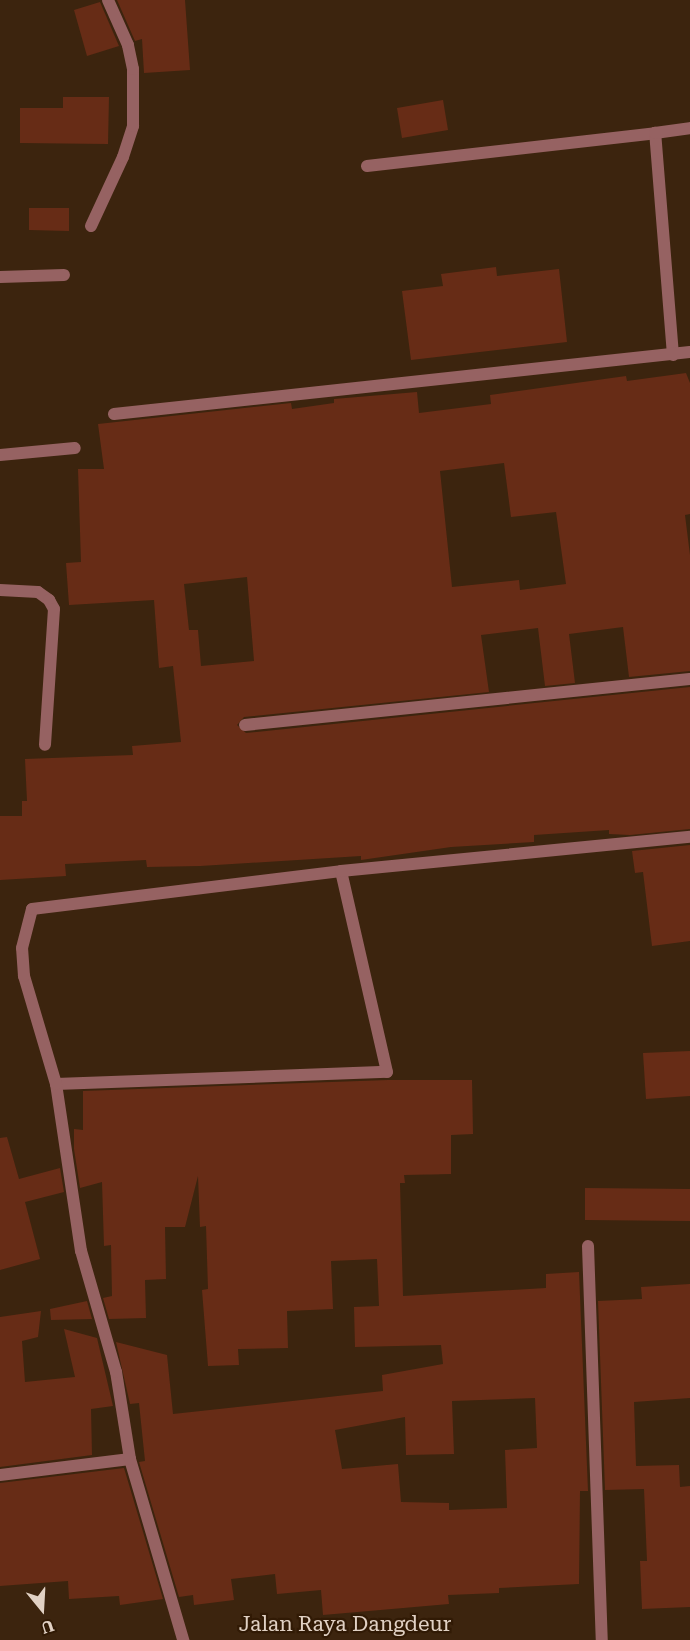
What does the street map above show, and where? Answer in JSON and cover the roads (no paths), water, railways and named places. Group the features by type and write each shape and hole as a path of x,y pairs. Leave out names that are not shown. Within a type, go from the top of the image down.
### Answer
{"highway":[{"name":"Jalan Raya Dangdeur","path":"0,1648 185,1646 690,1648"}],"street":[{"path":"91,226 123,157 133,126 133,69 128,45 108,0"},
{"path":"367,166 690,129"},
{"path":"654,133 674,355"},
{"path":"0,277 64,275"},
{"path":"114,414 690,352"},
{"path":"0,455 75,448"},
{"path":"0,590 38,592 49,600 54,609 45,745"},
{"path":"245,725 690,679"},
{"path":"185,1646 130,1459 116,1372 81,1251 57,1084 24,976 22,948 32,909 341,871 690,837"},
{"path":"57,1084 387,1072 341,871"},
{"path":"588,1246 602,1647"},
{"path":"0,1475 130,1459"}]}
